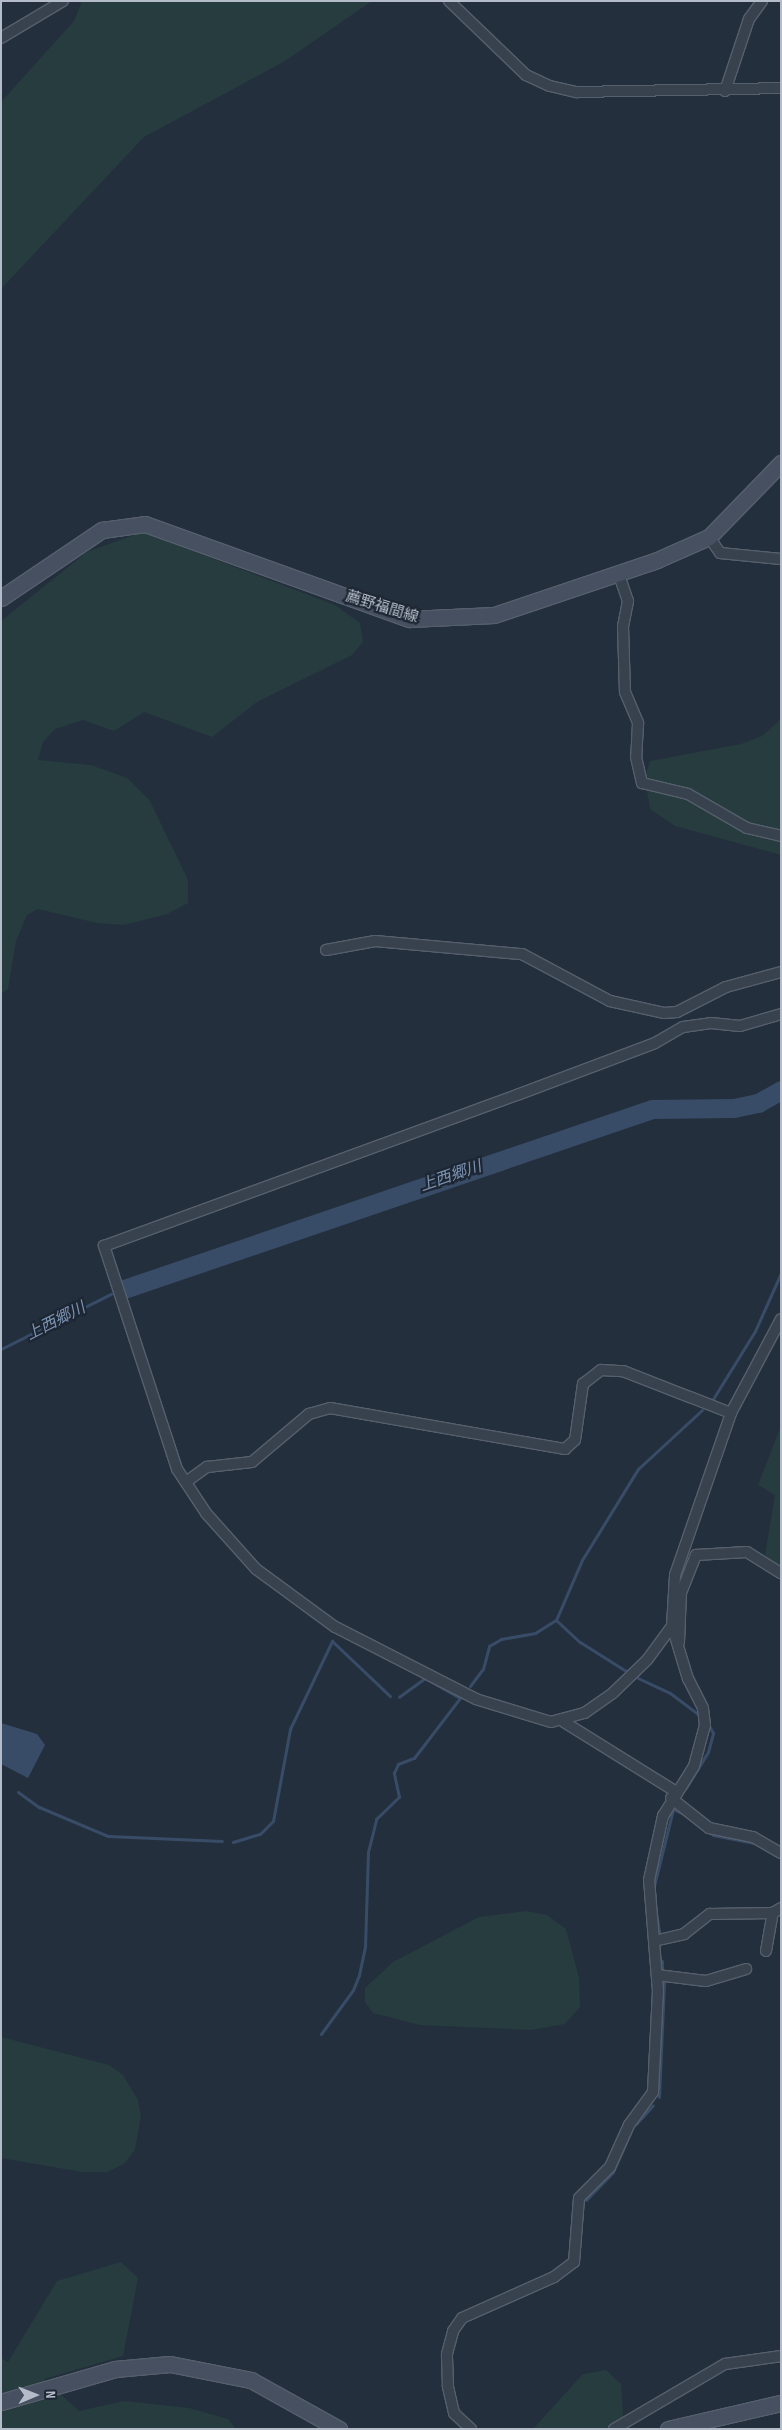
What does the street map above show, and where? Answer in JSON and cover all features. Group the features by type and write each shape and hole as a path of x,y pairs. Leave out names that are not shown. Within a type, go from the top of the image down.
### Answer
{"main road":[{"name":"薦野福間線","path":"1,598 87,538 110,526 145,524 396,615 422,620 494,615 618,572 709,537 781,463"},
{"path":"1,2402 107,2371 170,2364 251,2380 339,2429"},
{"path":"668,2429 781,2403"}],"street":[{"path":"1,38 63,1"},
{"path":"450,1 526,75 550,86 577,92 726,91 781,88"},
{"path":"726,91 749,20 762,1"},
{"path":"709,537 720,553 781,559"},
{"path":"618,572 628,601 623,626 625,692 638,723 636,756 642,783 688,794 748,828 781,836"},
{"path":"326,950 375,941 522,954 610,1001 664,1013 677,1012 726,987 781,972"},
{"path":"779,1849 752,1837 709,1828 673,1794 564,1722 535,1720 476,1699 335,1627 256,1569 206,1513 186,1482 167,1445 104,1246 518,1095 655,1043 683,1027 711,1023 740,1026 781,1014"},
{"path":"470,2429 454,2413 448,2386 447,2354 453,2331 462,2318 554,2277 574,2262 579,2198 610,2167 629,2125 653,2092 657,1975 649,1880 673,1794 694,1766 705,1725 705,1714 672,1626 679,1559 731,1413 781,1319"},
{"path":"186,1482 207,1467 252,1462 309,1414 330,1408 565,1449 575,1440 583,1384 601,1370 623,1371 731,1413"},
{"path":"679,1648 681,1593 696,1555 705,1551 746,1552 781,1573"},
{"path":"564,1722 613,1693 647,1660 672,1626"},
{"path":"654,1941 684,1934 710,1914 777,1910 766,1951"},
{"path":"657,1975 706,1981 746,1969"},
{"path":"614,2429 725,2364 781,2356"}],"green space":[{"path":"82,1 372,1 285,61 144,137 1,289 1,102 74,21"},
{"path":"143,532 335,605 360,623 363,642 352,655 257,702 212,737 144,712 114,731 83,720 55,729 43,742 38,760 91,765 127,778 150,801 188,880 188,903 167,914 124,925 97,923 38,909 27,915 16,941 8,989 1,994 1,621 87,552"},
{"path":"781,719 781,855 675,826 650,809 645,778 650,761 741,744 762,736"},
{"path":"781,1426 781,1568 765,1555 775,1495 758,1485"},
{"path":"526,1911 547,1915 566,1929 579,1978 580,2007 565,2024 531,2030 420,2025 373,2013 365,2002 365,1988 393,1962 479,1917"},
{"path":"1,2037 109,2065 123,2075 138,2100 141,2116 135,2150 124,2164 107,2172 82,2172 1,2158"},
{"path":"121,2262 138,2278 123,2356 44,2379 79,2411 124,2401 189,2408 228,2419 236,2429 1,2429 1,2358 8,2362 57,2281"},
{"path":"606,2370 621,2384 624,2429 533,2429 583,2374"}],"water":[{"path":"1,1723 37,1734 45,1745 28,1778 1,1764"}],"waterway":[{"name":"上西郷川","path":"124,1289 652,1109 734,1108 758,1103 781,1090"},
{"path":"713,1399 755,1331 781,1273"},
{"name":"上西郷川","path":"1,1349 111,1294"},
{"path":"470,1686 483,1669 489,1646 501,1639 535,1633 556,1620 582,1560 638,1469 702,1410"},
{"path":"556,1620 580,1642 629,1673"},
{"path":"233,1842 260,1834 273,1821 290,1729 332,1641 390,1696"},
{"path":"321,2034 353,1990 359,1975 365,1947 368,1852 376,1819 399,1797 394,1773 398,1764 414,1758 460,1698 425,1678 399,1697"},
{"path":"638,1678 670,1693 700,1716"},
{"path":"686,1788 708,1752 713,1733 707,1722"},
{"path":"18,1792 39,1807 108,1836 222,1841"},
{"path":"654,1886 673,1809 686,1815"},
{"path":"694,1822 713,1835 754,1843"},
{"path":"656,1912 660,1937"},
{"path":"662,1961 662,1970"},
{"path":"659,2097 664,1981"},
{"path":"636,2124 653,2105"},
{"path":"586,2200 613,2172 632,2129"}]}
